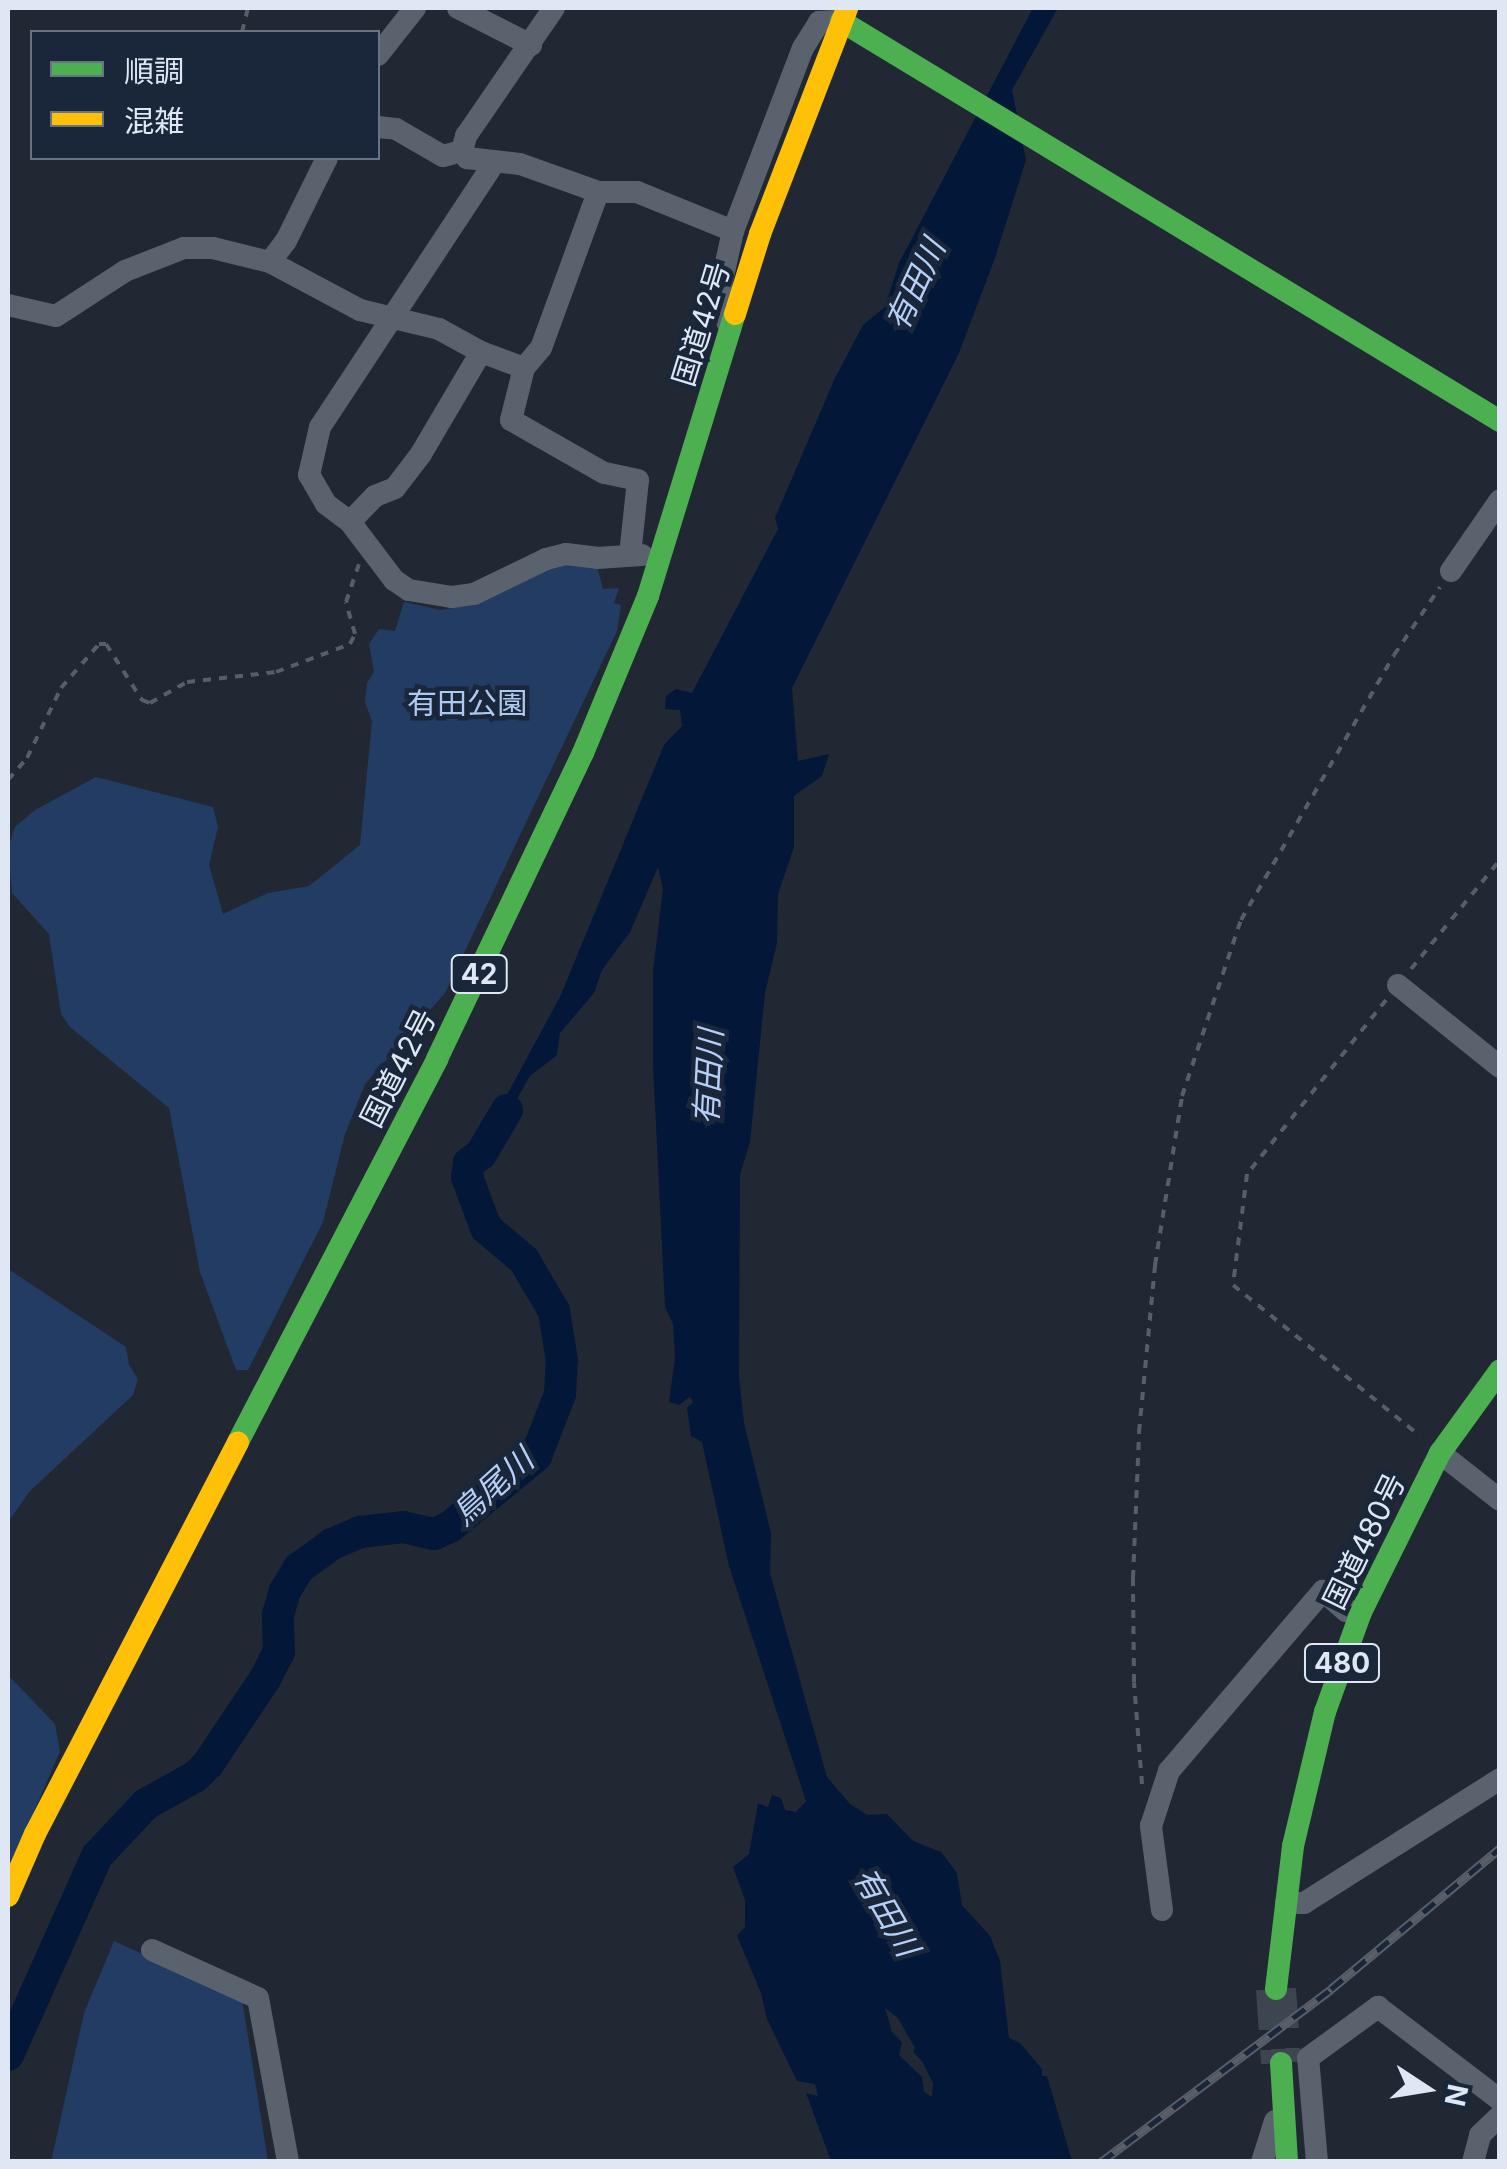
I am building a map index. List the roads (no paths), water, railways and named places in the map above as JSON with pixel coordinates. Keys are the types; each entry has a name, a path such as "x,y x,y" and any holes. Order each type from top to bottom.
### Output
{"main road":[{"path":"844,14 875,40 1500,421"},
{"name":"国道42号","path":"8,1896 519,892 583,753 661,553 760,234 844,14"},
{"name":"国道480号","path":"1276,1990 1293,1846 1324,1712 1361,1612 1440,1453 1500,1370"},
{"path":"1281,2063 1287,2162"}],"street":[{"path":"380,52 414,8"},
{"path":"458,8 530,45"},
{"path":"462,151 466,136 554,8"},
{"path":"732,332 718,298 732,231 802,48 819,22 844,14"},
{"path":"380,127 396,129 443,156 462,151"},
{"path":"462,151 467,158 520,164 598,192 637,192 732,231"},
{"path":"270,262 286,240 326,160"},
{"path":"495,162 320,427 309,475 326,504 350,522 394,580 409,590 452,597 474,594 566,554 661,553"},
{"path":"598,192 541,348 524,368 511,420 604,473 638,480 630,556"},
{"path":"8,305 56,316 125,272 184,248 213,248 270,262 360,310 439,329 481,352 524,368"},
{"path":"350,522 375,496 395,488 421,454 481,352"},
{"path":"1451,570 1500,500"},
{"path":"1398,984 1500,1067"},
{"path":"1440,1453 1500,1500"},
{"path":"1162,1910 1151,1826 1169,1771 1323,1591 1346,1611 1361,1612"},
{"path":"1286,1903 1304,1903 1500,1779"},
{"path":"152,1950 258,1998 288,2162"},
{"path":"1316,2162 1308,2058 1378,2007 1500,2100"},
{"path":"1262,2162 1281,2104"},
{"path":"1473,2162 1480,2134 1500,2116"}],"water":[{"name":"有田川","path":"1033,8 1058,8 1012,90 1026,160 959,353 792,688 798,761 829,754 822,776 794,796 794,847 778,894 777,943 765,993 750,1142 740,1175 739,1376 744,1423 771,1533 770,1573 827,1777 850,1804 867,1815 887,1814 913,1841 941,1852 957,1873 962,1905 990,1936 1000,1961 1009,2038 1020,2043 1042,2069 1042,2076 1047,2076 1072,2161 831,2161 806,2093 818,2096 815,2084 797,2081 767,2019 761,1993 737,1936 745,1927 745,1900 733,1867 749,1854 758,1803 768,1807 772,1795 781,1798 785,1810 796,1812 806,1801 729,1566 702,1442 691,1436 687,1408 693,1402 690,1397 679,1405 669,1402 675,1358 673,1324 665,1307 653,1064 653,971 663,889 658,867 630,932 602,970 594,993 560,1033 557,1055 530,1076 514,1104 509,1130 485,1152 485,1135 560,997 664,745 682,726 680,710 665,709 666,696 676,689 692,693 778,529 775,518 835,378 863,325 885,307 899,263","holes":["885,2008 898,2018 933,2083 932,2097 924,2092 922,2077 899,2055 902,2042 892,2032"]}],"waterway":[{"name":"鳥尾川","path":"8,2055 97,1856 146,1804 196,1776 208,1764 265,1679 279,1652 278,1615 285,1591 299,1568 332,1544 360,1532 403,1527 434,1534 450,1527 536,1456 560,1394 562,1361 554,1311 524,1260 486,1228 467,1177 469,1163 481,1154 507,1110"}],"tunnel":[{"path":"1276,1989 1281,2063"}],"railway":[{"path":"1101,2162 1331,1989 1500,1848"}],"park label":[{"name":"有田公園","path":"467,703"}]}
